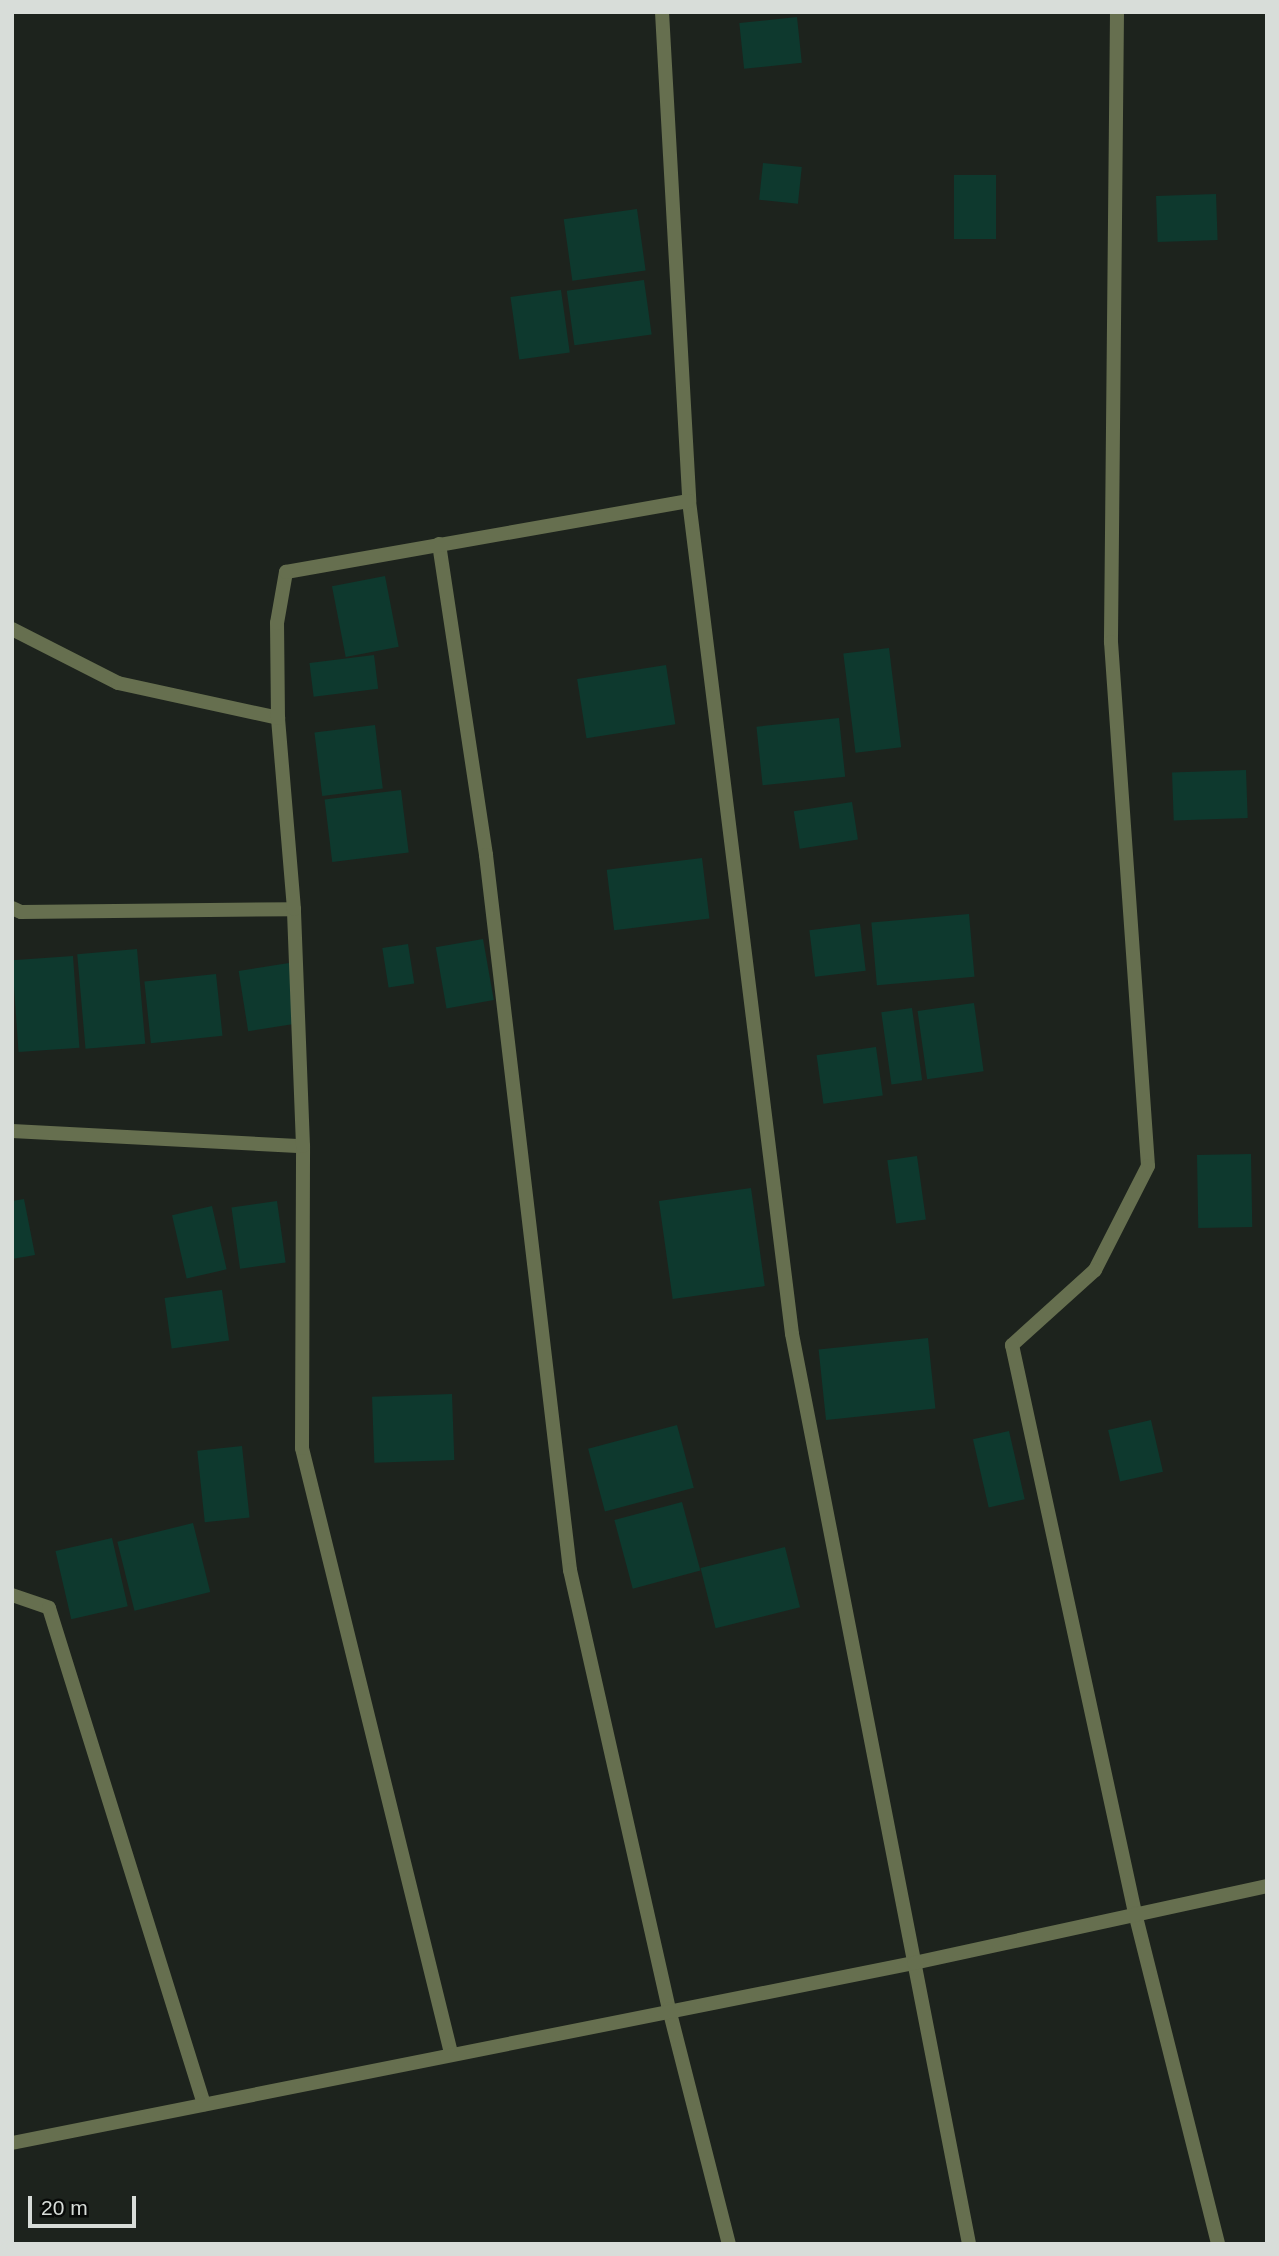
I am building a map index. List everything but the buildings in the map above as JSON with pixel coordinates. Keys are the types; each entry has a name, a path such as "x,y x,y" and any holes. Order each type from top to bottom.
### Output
{"street":[{"path":"662,12 689,501 792,1334 969,2244"},
{"path":"1117,12 1111,642 1148,1166 1095,1270 1012,1345 1135,1913 1218,2244"},
{"path":"451,2053 302,1448 303,1146 294,909 278,718 277,623 286,572 689,501"},
{"path":"439,544 486,855 570,1570 668,2009 729,2244"},
{"path":"12,629 118,683 278,718"},
{"path":"12,908 21,912 294,909"},
{"path":"12,1131 303,1146"},
{"path":"12,1595 49,1608 204,2104"},
{"path":"12,2143 668,2009 914,1963 1267,1886"}]}
